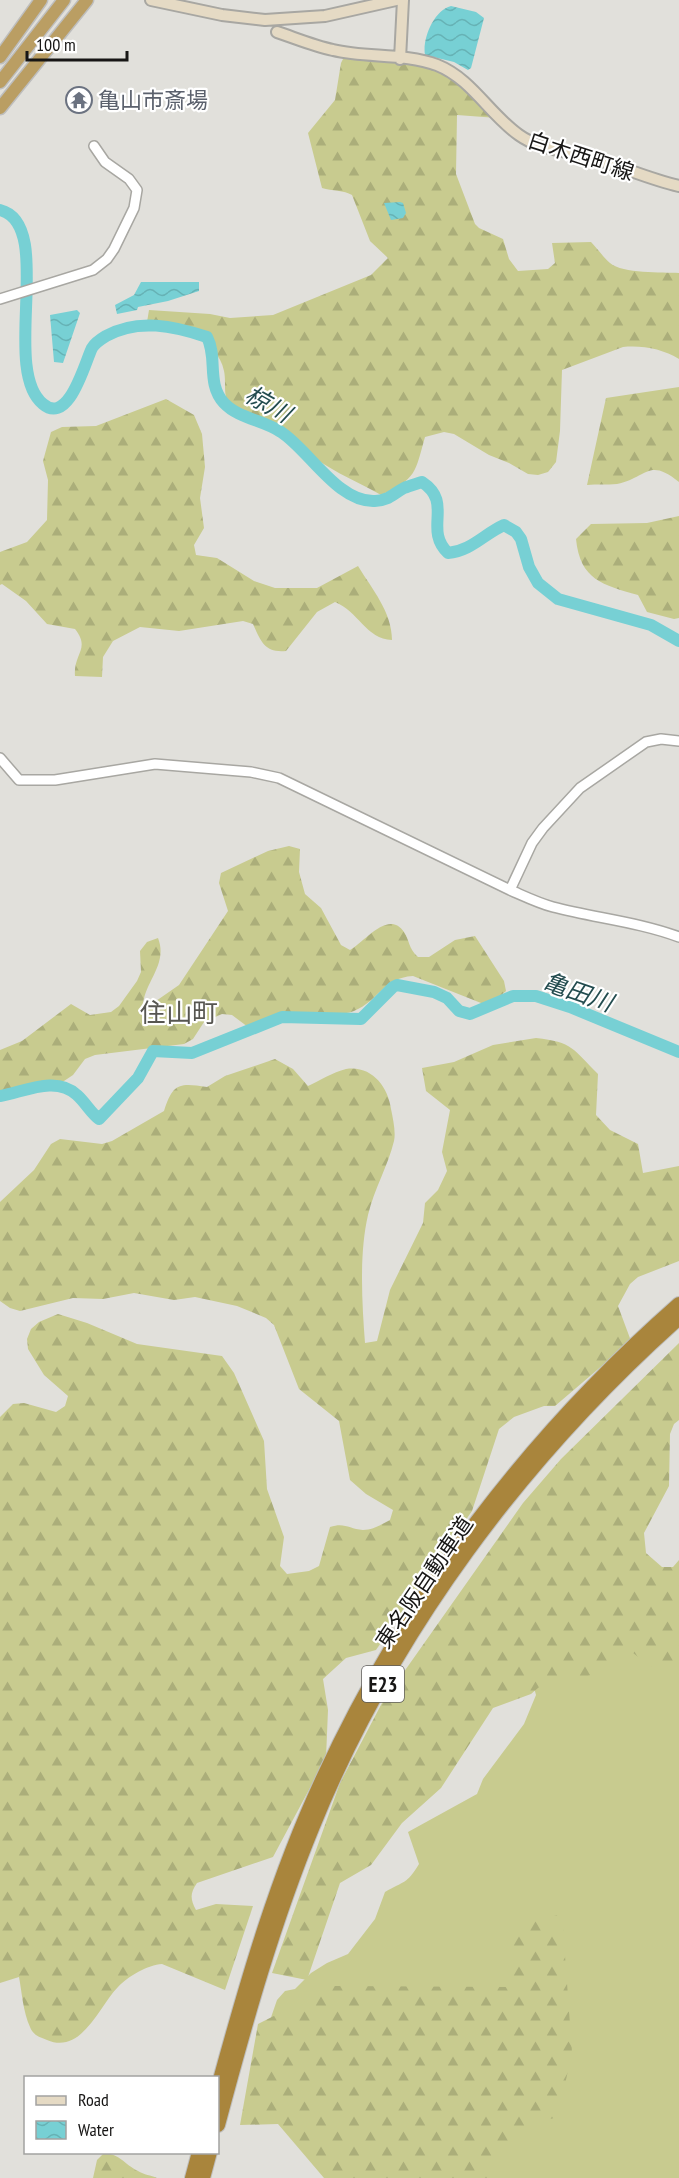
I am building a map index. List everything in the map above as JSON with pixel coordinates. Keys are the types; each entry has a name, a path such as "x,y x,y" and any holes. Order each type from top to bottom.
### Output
{"highway":[{"path":"0,57 41,0"},
{"path":"0,74 56,0"},
{"path":"0,82 64,0"},
{"path":"0,108 87,0"},
{"name":"東名阪自動車道","path":"219,2083 251,1968 289,1858 323,1776 389,1653 444,1567 528,1458 602,1377 679,1304"},
{"name":"東名阪自動車道","path":"219,2121 258,1981 299,1860 333,1782 396,1660 453,1572 512,1493 572,1424 679,1318"},
{"path":"192,2178 198,2154"},
{"path":"203,2178 209,2154"}],"main road":[{"path":"151,0 236,18 275,20 325,16 396,0"},
{"path":"400,58 403,0"},
{"name":"白木西町線","path":"277,32 333,50 400,58 435,65 452,73 475,91 517,134 532,143 549,149 588,156 654,180 679,186"}],"street":[{"path":"4,298 81,275 101,264 114,249 134,208 137,195 135,186 129,179 105,162 94,146"},
{"path":"510,890 532,843 580,788 646,742 661,739 679,741"},
{"path":"0,758 19,780 28,781 56,780 155,764 268,775 550,907 652,928 679,937"}],"green space":[{"path":"354,55 431,68 446,75 497,118 457,115 456,174 475,224 503,239 509,259 518,271 548,269 555,263 552,243 591,242 607,261 616,267 633,271 679,273 679,359 652,348 623,347 562,370 560,431 556,462 548,472 538,475 528,474 489,455 454,434 444,432 425,437 413,473 402,484 381,495 324,464 267,425 245,417 234,410 227,401 224,371 213,350 182,331 147,322 149,310 210,314 230,318 273,315 371,275 388,258 370,241 352,195 322,188 308,133 335,100 343,59"},
{"path":"679,387 679,482 669,475 654,470 617,484 587,485 606,398"},
{"path":"166,399 194,415 202,434 205,467 200,498 204,528 194,545 196,555 217,558 254,581 275,588 317,588 358,566 385,610 392,640 375,635 343,606 335,602 317,612 286,651 268,648 261,641 253,624 243,621 179,631 140,627 113,641 103,657 102,677 75,676 76,662 82,647 80,636 75,629 47,624 26,601 2,584 0,585 0,552 27,542 47,520 48,480 43,461 51,432 62,427 96,426"},
{"path":"679,516 679,618 674,619 647,612 638,595 604,584 595,579 582,564 576,539 591,524 647,523"},
{"path":"289,846 300,849 299,872 305,894 321,908 341,945 350,950 376,930 391,924 398,926 404,932 412,951 418,957 429,957 455,940 475,936 504,981 506,991 492,1003 481,1003 413,976 394,981 363,1006 347,1013 279,1014 248,1027 232,1015 222,1014 204,1022 193,1039 184,1044 95,1055 85,1059 73,1075 61,1083 39,1081 0,1094 0,1050 22,1041 71,1004 90,1015 111,1012 119,1006 137,981 141,972 140,951 147,942 158,938 160,957 146,992 143,1010 179,985 228,911 219,883 221,873 268,851"},
{"path":"536,1038 558,1042 571,1048 598,1074 596,1115 610,1130 638,1144 643,1173 679,1166 679,1261 638,1277 630,1284 618,1306 631,1341 555,1406 544,1406 514,1417 499,1429 472,1511 376,1650 346,1658 323,1679 328,1710 326,1758 273,1857 197,1883 192,1893 196,1910 216,1904 253,1906 225,1990 162,1964 151,1966 122,1983 80,2035 70,2041 59,2043 39,2037 33,2032 24,2009 19,1977 0,1983 0,1417 13,1404 24,1403 56,1412 65,1406 68,1396 44,1375 28,1349 27,1339 31,1329 39,1322 58,1314 87,1323 137,1344 222,1356 234,1373 264,1441 267,1489 284,1537 280,1566 287,1574 309,1571 319,1566 330,1527 343,1525 363,1530 370,1529 390,1520 393,1510 366,1494 350,1480 339,1421 299,1389 274,1325 266,1318 237,1306 195,1297 174,1300 134,1293 103,1299 73,1298 20,1311 0,1301 0,1202 34,1170 51,1144 60,1139 102,1144 112,1141 164,1111 174,1090 183,1085 207,1087 225,1076 275,1059 293,1069 308,1086 341,1070 363,1070 377,1079 386,1092 395,1137 368,1215 363,1246 362,1295 365,1343 377,1341 390,1290 423,1223 425,1203 438,1190 447,1171 442,1152 450,1110 426,1091 422,1068 454,1062 493,1045"},
{"path":"679,1343 679,1420 674,1424 670,1434 669,1486 644,1533 646,1553 662,1567 673,1567 679,1560 679,1673 658,1670 629,1650 610,1658 595,1674 565,1682 545,1682 531,1694 493,1708 441,1788 402,1823 371,1865 340,1883 307,1980 272,1973 340,1783 382,1703 523,1503 561,1459"},
{"path":"628,1644 679,1657 679,2178 325,2178 255,2064 277,2000 285,1991 295,1989 311,1973 348,1954 375,1919 385,1892 411,1875 419,1864 408,1832 477,1794 483,1779 524,1724 536,1695 532,1680"},
{"path":"562,1914 572,2052 558,2117 526,2125 491,2170 494,2178 324,2178 278,2124 240,2125 258,2024 333,1986 512,1987 509,1927"},
{"path":"103,2154 114,2155 140,2172 157,2178 93,2178 97,2160"}],"water":[{"path":"451,6 476,12 484,18 471,68 468,70 454,62 425,55 425,41 430,26 439,13"},
{"path":"384,203 403,203 406,213 403,218 391,220"},
{"path":"141,282 199,282 199,291 117,314 115,305 134,295"},
{"path":"77,310 80,313 63,363 54,362 50,315"}],"waterway":[{"name":"椋川","path":"0,210 16,221 24,241 27,268 26,361 31,386 43,404 52,408 61,406 68,400 93,346 118,330 143,326 169,327 207,337 212,353 215,387 224,403 237,413 267,425 292,440 336,485 349,494 361,499 380,501 404,488 422,482 431,490 436,499 438,535 448,553 471,546 504,525 516,532 521,539 529,567 538,583 558,599 651,625 679,641"},
{"name":"亀田川","path":"0,1096 40,1086 59,1086 77,1095 99,1119 138,1078 153,1051 192,1053 282,1017 361,1019 397,985 434,992 447,998 459,1011 470,1014 513,996 536,996 570,1007 679,1052"}],"place":[{"name":"亀山市斎場","path":"79,100"}],"district":[{"name":"住山町","path":"179,1012"}]}
